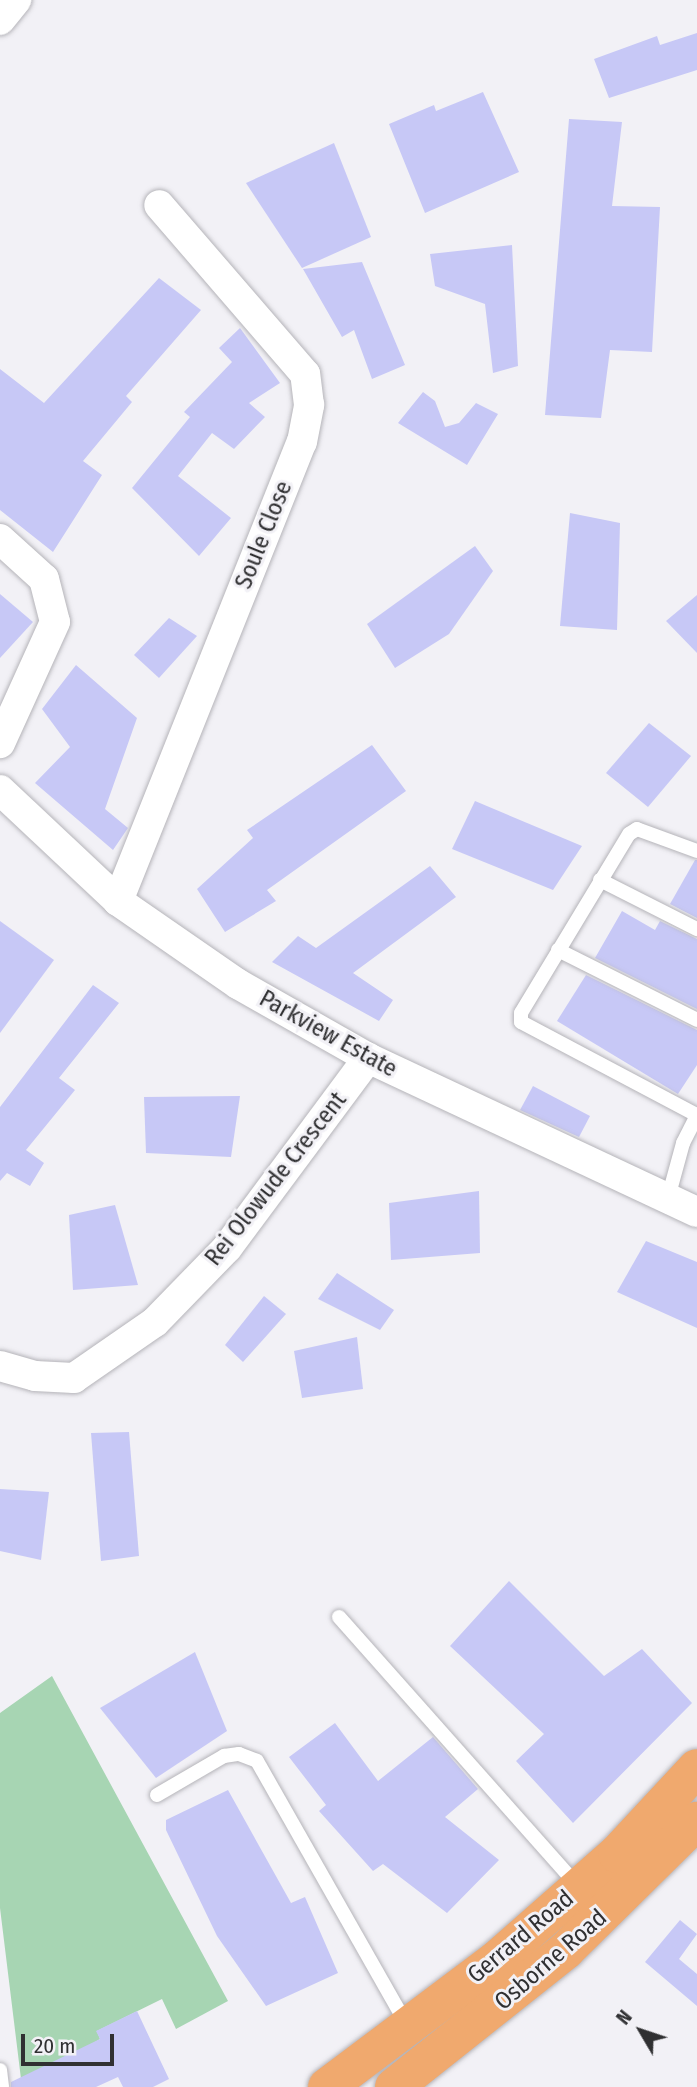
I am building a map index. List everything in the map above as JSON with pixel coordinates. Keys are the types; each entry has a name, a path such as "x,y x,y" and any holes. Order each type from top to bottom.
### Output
{"main road":[{"name":"Gerrard Road","path":"327,2087 410,2029 580,1888 697,1768"},
{"name":"Osborne Road","path":"394,2087 566,1950 697,1821"}],"street":[{"path":"0,20 16,0"},
{"name":"Soule Close","path":"118,901 302,442 309,405 305,374 159,205"},
{"path":"0,539 44,579 55,622 0,743"},
{"name":"Parkview Estate","path":"0,790 118,901 238,984 368,1058 697,1212"},
{"name":"Rei Olowude Crescent","path":"0,1366 35,1377 74,1378 155,1322 227,1248 368,1058"}],"lane":[{"path":"668,1198 683,1143 697,1115 521,1022 521,1013 629,834 637,829 697,851"},
{"path":"600,880 697,929"},
{"path":"558,950 697,1020"},
{"path":"339,1617 580,1888"},
{"path":"157,1795 224,1756 239,1754 257,1761 410,2029"},
{"path":"0,2070 2,2087"}],"green space":[{"path":"52,1676 228,2001 176,2029 162,1999 97,2031 100,2039 22,2087 0,1908 0,1713"}],"building":[{"path":"697,33 697,70 609,98 594,59 657,36 660,45"},
{"path":"483,92 519,172 425,213 389,124 434,105 436,111"},
{"path":"569,119 622,122 612,206 660,207 652,352 610,350 601,418 545,415"},
{"path":"334,143 371,237 302,268 246,183"},
{"path":"512,245 518,366 493,373 485,304 435,286 430,254"},
{"path":"362,262 405,365 372,379 354,330 342,337 303,269"},
{"path":"159,278 201,310 126,396 132,402 83,461 102,475 53,552 0,510 0,369 44,403"},
{"path":"240,328 280,383 249,403 265,417 234,449 212,433 178,476 231,518 199,556 132,488 190,417 184,412 232,362 219,348"},
{"path":"423,392 435,401 445,427 459,423 476,403 498,414 467,465 398,423"},
{"path":"570,513 620,523 617,630 560,626"},
{"path":"475,546 493,571 449,634 395,668 367,624"},
{"path":"0,594 33,622 0,658"},
{"path":"697,595 697,653 666,621"},
{"path":"169,618 197,636 159,678 134,655"},
{"path":"76,665 137,718 105,809 128,828 113,850 35,783 70,747 42,709"},
{"path":"649,723 691,756 648,807 606,773"},
{"path":"372,745 406,791 267,890 276,901 225,932 197,889 253,838 247,830"},
{"path":"475,801 582,846 553,890 452,849"},
{"path":"697,860 697,918 670,904"},
{"path":"430,866 456,897 353,973 393,1000 379,1021 272,962 298,936 316,948"},
{"path":"622,911 655,930 660,921 697,939 697,1009 595,958"},
{"path":"0,921 54,960 0,1033"},
{"path":"586,975 697,1030 697,1065 678,1094 557,1021"},
{"path":"93,985 119,1003 59,1078 75,1090 26,1150 44,1163 30,1186 7,1173 0,1181 0,1107"},
{"path":"533,1086 590,1116 579,1137 520,1110"},
{"path":"240,1096 231,1157 146,1153 144,1097"},
{"path":"479,1191 480,1253 391,1260 389,1203"},
{"path":"115,1205 138,1285 73,1290 69,1215"},
{"path":"646,1241 697,1262 697,1328 617,1292"},
{"path":"337,1273 394,1310 380,1330 318,1299"},
{"path":"264,1296 286,1314 243,1362 225,1345"},
{"path":"357,1337 363,1389 302,1398 294,1351"},
{"path":"129,1432 139,1556 101,1561 91,1433"},
{"path":"0,1489 49,1492 41,1560 0,1551"},
{"path":"509,1581 604,1676 642,1649 692,1703 573,1823 516,1761 544,1734 450,1646"},
{"path":"195,1652 227,1731 156,1778 100,1708"},
{"path":"335,1723 378,1781 433,1737 478,1789 445,1817 499,1860 447,1913 383,1864 373,1871 319,1811 326,1805 289,1757"},
{"path":"228,1790 291,1903 305,1897 338,1973 266,2006 217,1936 166,1830 166,1820"},
{"path":"680,1920 697,1934 679,1959 697,1974 697,2006 645,1962"},
{"path":"137,2011 169,2079 153,2087 123,2087 118,2077 96,2087 11,2087 11,2082 100,2039 96,2031"}]}
